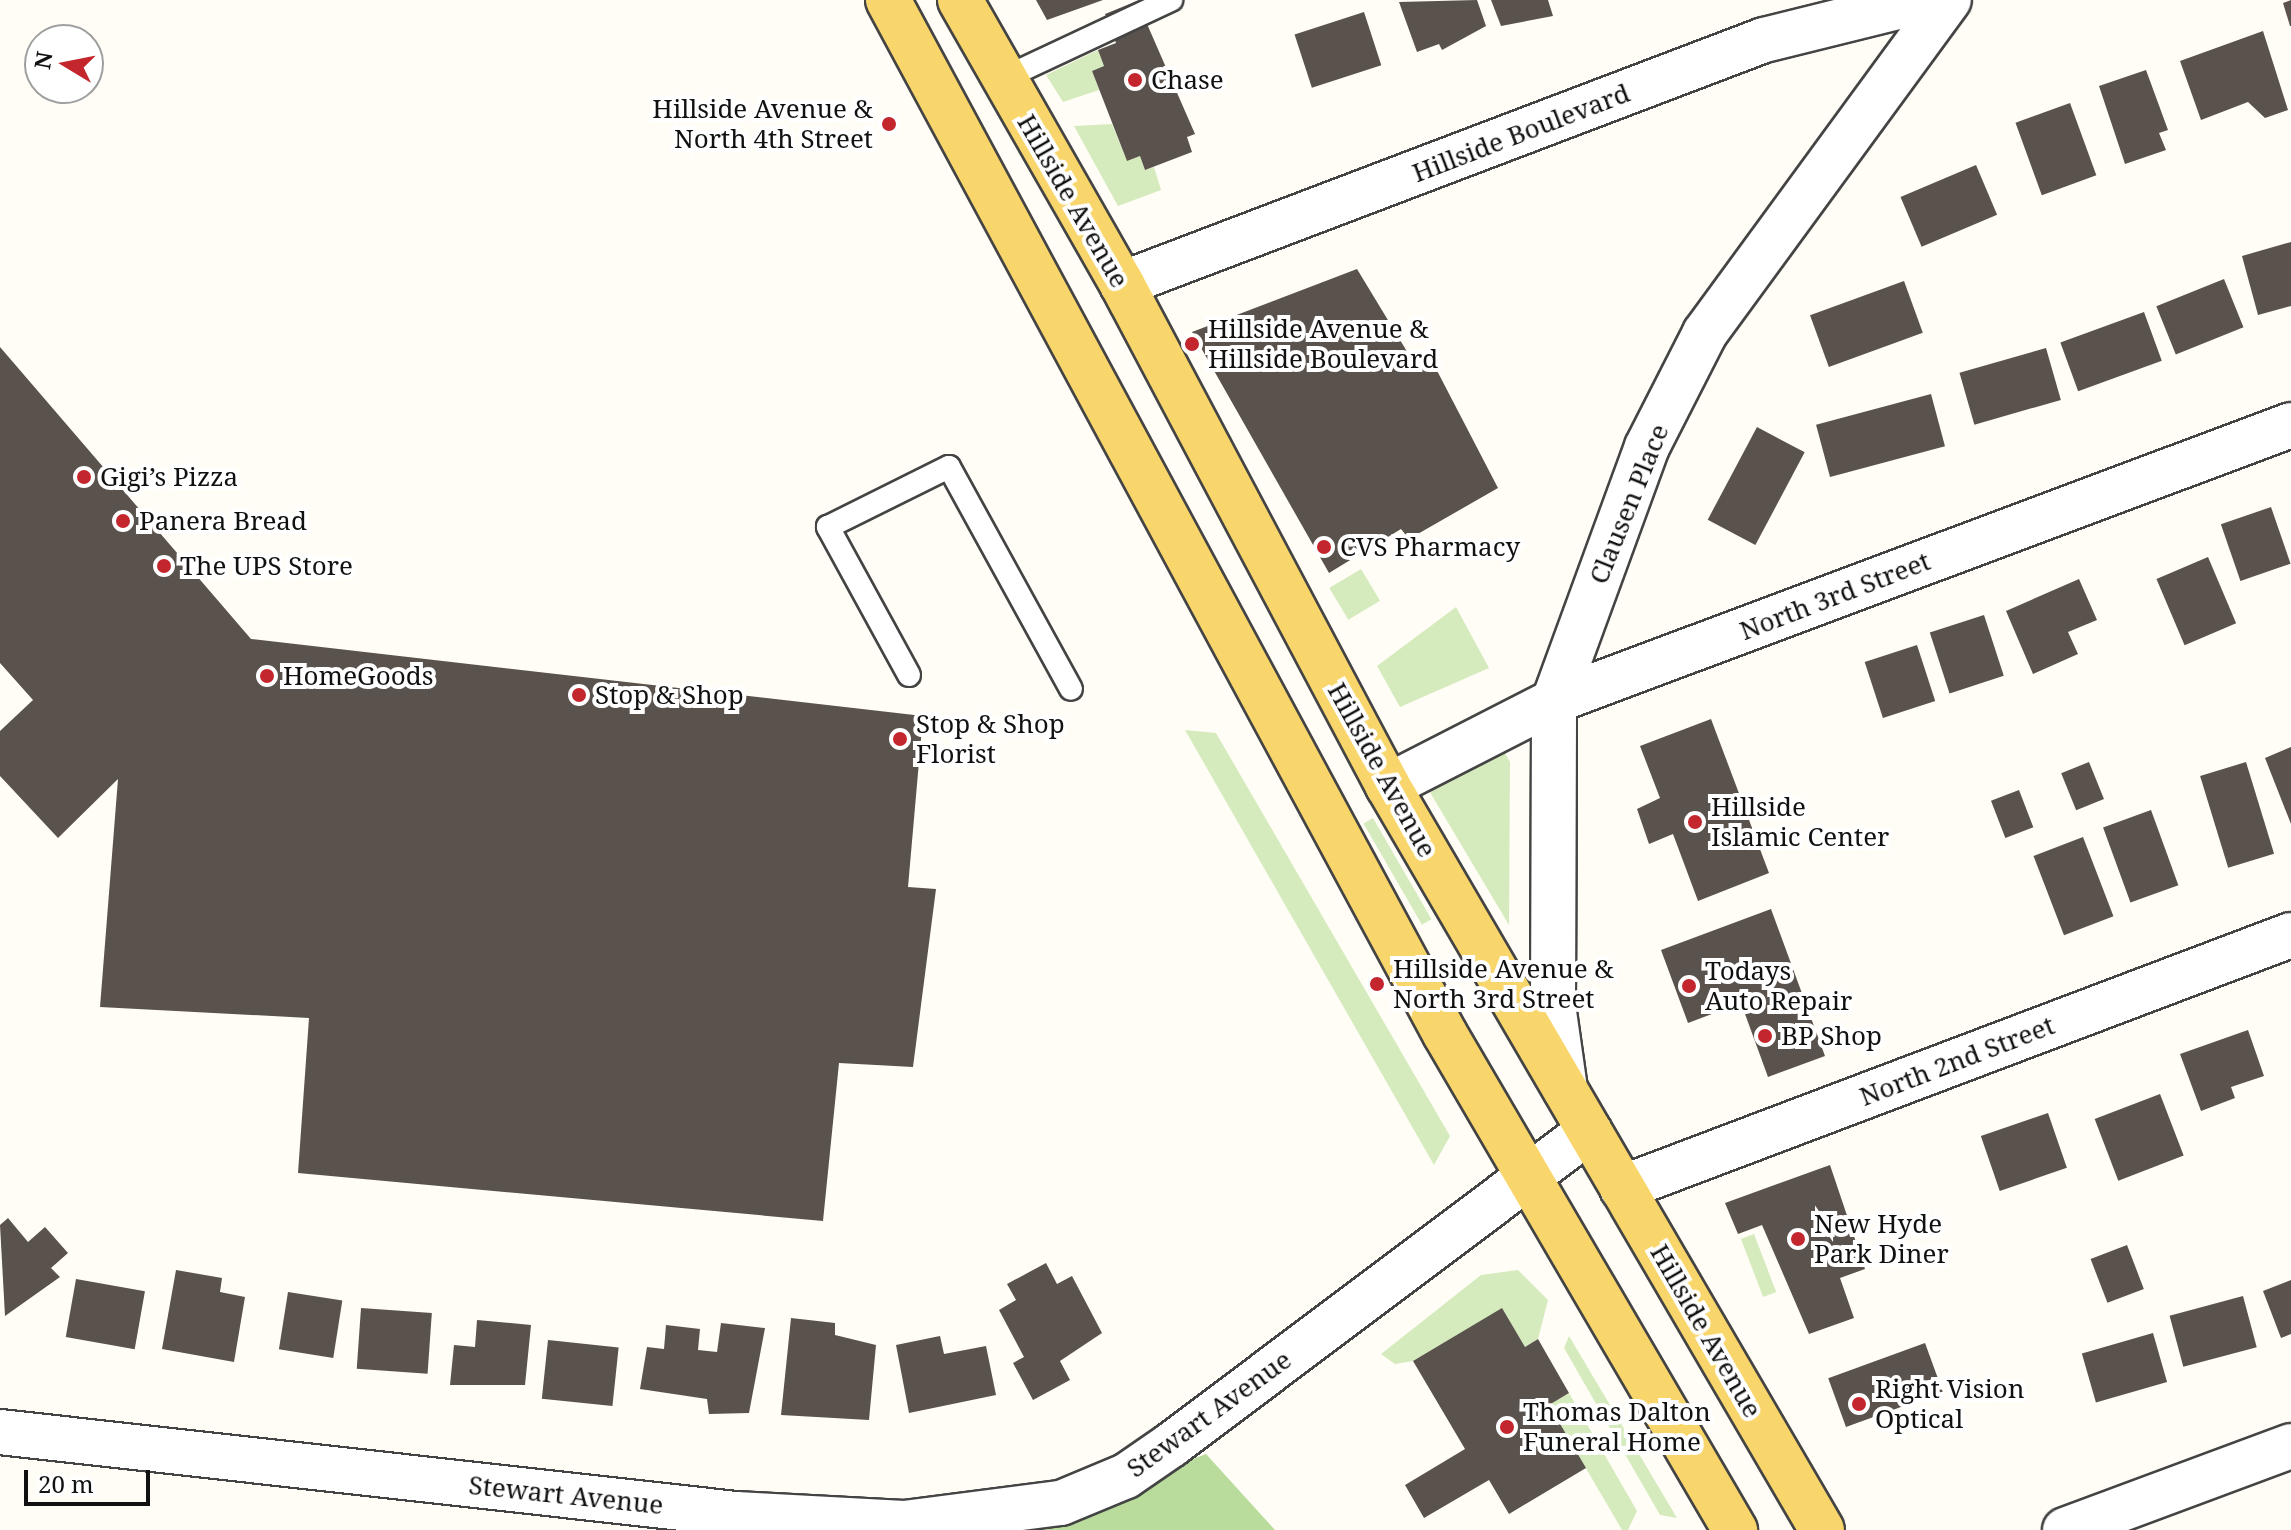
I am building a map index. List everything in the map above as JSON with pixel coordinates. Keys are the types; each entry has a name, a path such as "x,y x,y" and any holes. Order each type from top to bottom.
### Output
{"main road":[{"path":"888,0 1525,1179 1735,1530"},
{"name":"Hillside Avenue","path":"960,0 1002,79 1122,284 1388,786 1822,1530"}],"street":[{"name":"Hillside Boulevard","path":"1122,284 1764,40 1926,0"},
{"name":"Clausen Place","path":"1565,1089 1552,992 1554,701 1647,447 1705,333 1949,0"},
{"name":"North 3rd Street","path":"1388,786 1554,701 2291,425"},
{"name":"North 2nd Street","path":"1622,1188 2291,935"},
{"name":"Stewart Avenue","path":"0,1432 737,1522 977,1519 1061,1503 1126,1476 1589,1131"},
{"path":"2065,1530 2291,1446"}],"lane":[{"path":"1002,79 1171,0"},
{"path":"909,675 828,527 949,467 1071,689"}],"green space":[{"path":"1098,50 1104,66 1092,71 1099,90 1063,102 1046,75"},
{"path":"1112,124 1127,161 1140,156 1145,170 1154,167 1161,190 1118,206 1074,126"},
{"path":"1361,569 1380,601 1348,620 1329,588"},
{"path":"1456,607 1489,668 1400,707 1377,666"},
{"path":"1185,730 1216,733 1450,1136 1434,1165"},
{"path":"1504,751 1510,762 1509,925 1428,789"},
{"path":"1373,818 1432,919 1422,925 1363,824"},
{"path":"1754,1234 1776,1292 1763,1297 1741,1239"},
{"path":"1518,1270 1548,1300 1538,1339 1525,1347 1502,1309 1413,1361 1395,1364 1381,1354 1481,1275"},
{"path":"1569,1336 1677,1518 1660,1515 1564,1348"},
{"path":"1569,1393 1637,1511 1628,1530 1622,1530 1549,1405"},
{"path":"1206,1454 1275,1530 1013,1530"}],"building":[{"path":"1036,0 1103,0 1047,20"},
{"path":"1477,0 1486,26 1442,50 1439,44 1417,52 1399,2"},
{"path":"1491,0 1548,0 1553,16 1501,26"},
{"path":"2291,0 2291,26 2290,26 2283,3"},
{"name":"Chase","path":"1137,1 1195,134 1187,137 1192,152 1145,170 1140,156 1127,161 1092,71 1104,66 1098,50 1116,43 1105,14"},
{"path":"1364,12 1381,65 1312,88 1295,35"},
{"path":"2263,31 2288,110 2265,118 2248,102 2201,120 2180,61"},
{"path":"2146,70 2168,130 2159,133 2166,150 2125,164 2099,86"},
{"path":"2070,103 2096,175 2042,195 2015,123"},
{"path":"1976,165 1997,215 1922,247 1901,197"},
{"path":"2291,242 2291,306 2258,315 2242,256"},
{"path":"1357,269 1417,368 1432,361 1498,488 1409,539 1401,529 1329,573 1192,332"},
{"path":"2224,279 2243,327 2176,355 2156,306"},
{"path":"1904,281 1923,333 1829,367 1810,315"},
{"path":"2144,312 2162,361 2078,391 2060,342"},
{"path":"0,347 251,639 923,716 908,887 936,889 913,1067 839,1063 823,1221 298,1173 309,1018 100,1007 118,779 58,838 0,776 0,731 33,700 0,663"},
{"path":"2046,348 2061,400 1974,425 1959,373"},
{"path":"1931,394 1945,446 1830,477 1816,425"},
{"path":"1757,427 1805,452 1755,545 1708,520"},
{"path":"2271,507 2291,564 2240,581 2221,524"},
{"path":"2208,557 2236,623 2185,645 2156,579"},
{"path":"2079,579 2097,620 2068,632 2078,654 2033,674 2006,611"},
{"path":"1984,615 2004,676 1950,693 1930,633"},
{"path":"1917,645 1935,701 1883,718 1865,662"},
{"name":"Hillside Islamic Center","path":"1711,719 1769,873 1698,901 1673,834 1649,844 1637,809 1660,798 1640,746"},
{"path":"2291,747 2291,824 2265,758"},
{"path":"2089,762 2104,799 2076,810 2061,773"},
{"path":"2246,762 2274,854 2228,868 2200,776"},
{"path":"2019,790 2033,827 2005,838 1991,801"},
{"path":"2151,810 2178,885 2130,903 2103,827"},
{"path":"2083,837 2113,916 2064,935 2034,856"},
{"path":"1771,909 1825,1056 1768,1077 1741,1003 1688,1023 1661,950"},
{"path":"2248,1030 2264,1076 2231,1087 2235,1098 2201,1111 2180,1054"},
{"path":"2160,1094 2184,1156 2118,1181 2095,1119"},
{"path":"2048,1113 2067,1168 2000,1191 1981,1136"},
{"path":"1830,1165 1865,1269 1840,1278 1854,1318 1809,1334 1762,1225 1738,1234 1725,1203"},
{"path":"8,1218 28,1242 45,1227 68,1253 51,1268 60,1277 5,1316 0,1225"},
{"path":"2127,1245 2144,1289 2107,1303 2091,1259"},
{"path":"1046,1263 1057,1284 1072,1276 1102,1333 1060,1361 1070,1380 1033,1400 1013,1363 1024,1357 999,1310 1016,1300 1007,1284"},
{"path":"176,1270 222,1278 220,1292 245,1297 234,1362 162,1349"},
{"path":"76,1279 145,1291 135,1349 66,1337"},
{"path":"2291,1280 2291,1334 2281,1338 2263,1291"},
{"path":"288,1292 342,1301 333,1358 279,1349"},
{"path":"2243,1296 2257,1347 2183,1367 2170,1316"},
{"path":"361,1308 432,1313 428,1374 357,1369"},
{"name":"Thomas Dalton Funeral Home","path":"1502,1308 1525,1347 1538,1339 1569,1393 1549,1405 1586,1468 1509,1514 1489,1480 1424,1518 1405,1485 1465,1449 1413,1361"},
{"path":"791,1318 835,1323 835,1335 876,1345 869,1420 781,1415"},
{"path":"477,1320 531,1325 525,1385 450,1385 454,1345 475,1347"},
{"path":"721,1323 765,1328 749,1413 709,1414 707,1399 640,1389 647,1347 664,1349 666,1325 700,1329 698,1350 717,1352"},
{"path":"2153,1333 2167,1382 2096,1402 2082,1353"},
{"path":"940,1336 944,1354 986,1346 996,1395 909,1413 896,1345"},
{"path":"548,1340 619,1347 612,1406 542,1399"},
{"path":"1925,1343 1943,1392 1846,1427 1828,1378"}],"place":[{"name":"Chase","path":"1135,80"},
{"name":"Hillside Avenue & North 4th Street","path":"889,124"},
{"name":"Hillside Avenue & Hillside Boulevard","path":"1192,344"},
{"name":"Gigi’s Pizza","path":"84,477"},
{"name":"Panera Bread","path":"123,521"},
{"name":"CVS Pharmacy","path":"1324,547"},
{"name":"The UPS Store","path":"164,566"},
{"name":"HomeGoods","path":"267,676"},
{"name":"Stop & Shop","path":"579,695"},
{"name":"Stop & Shop Florist","path":"900,739"},
{"name":"Hillside Islamic Center","path":"1695,822"},
{"name":"Hillside Avenue & North 3rd Street","path":"1377,984"},
{"name":"Todays Auto Repair","path":"1689,986"},
{"name":"BP Shop","path":"1765,1036"},
{"name":"New Hyde Park Diner","path":"1798,1239"},
{"name":"Right Vision Optical","path":"1859,1404"},
{"name":"Thomas Dalton Funeral Home","path":"1507,1427"}]}
